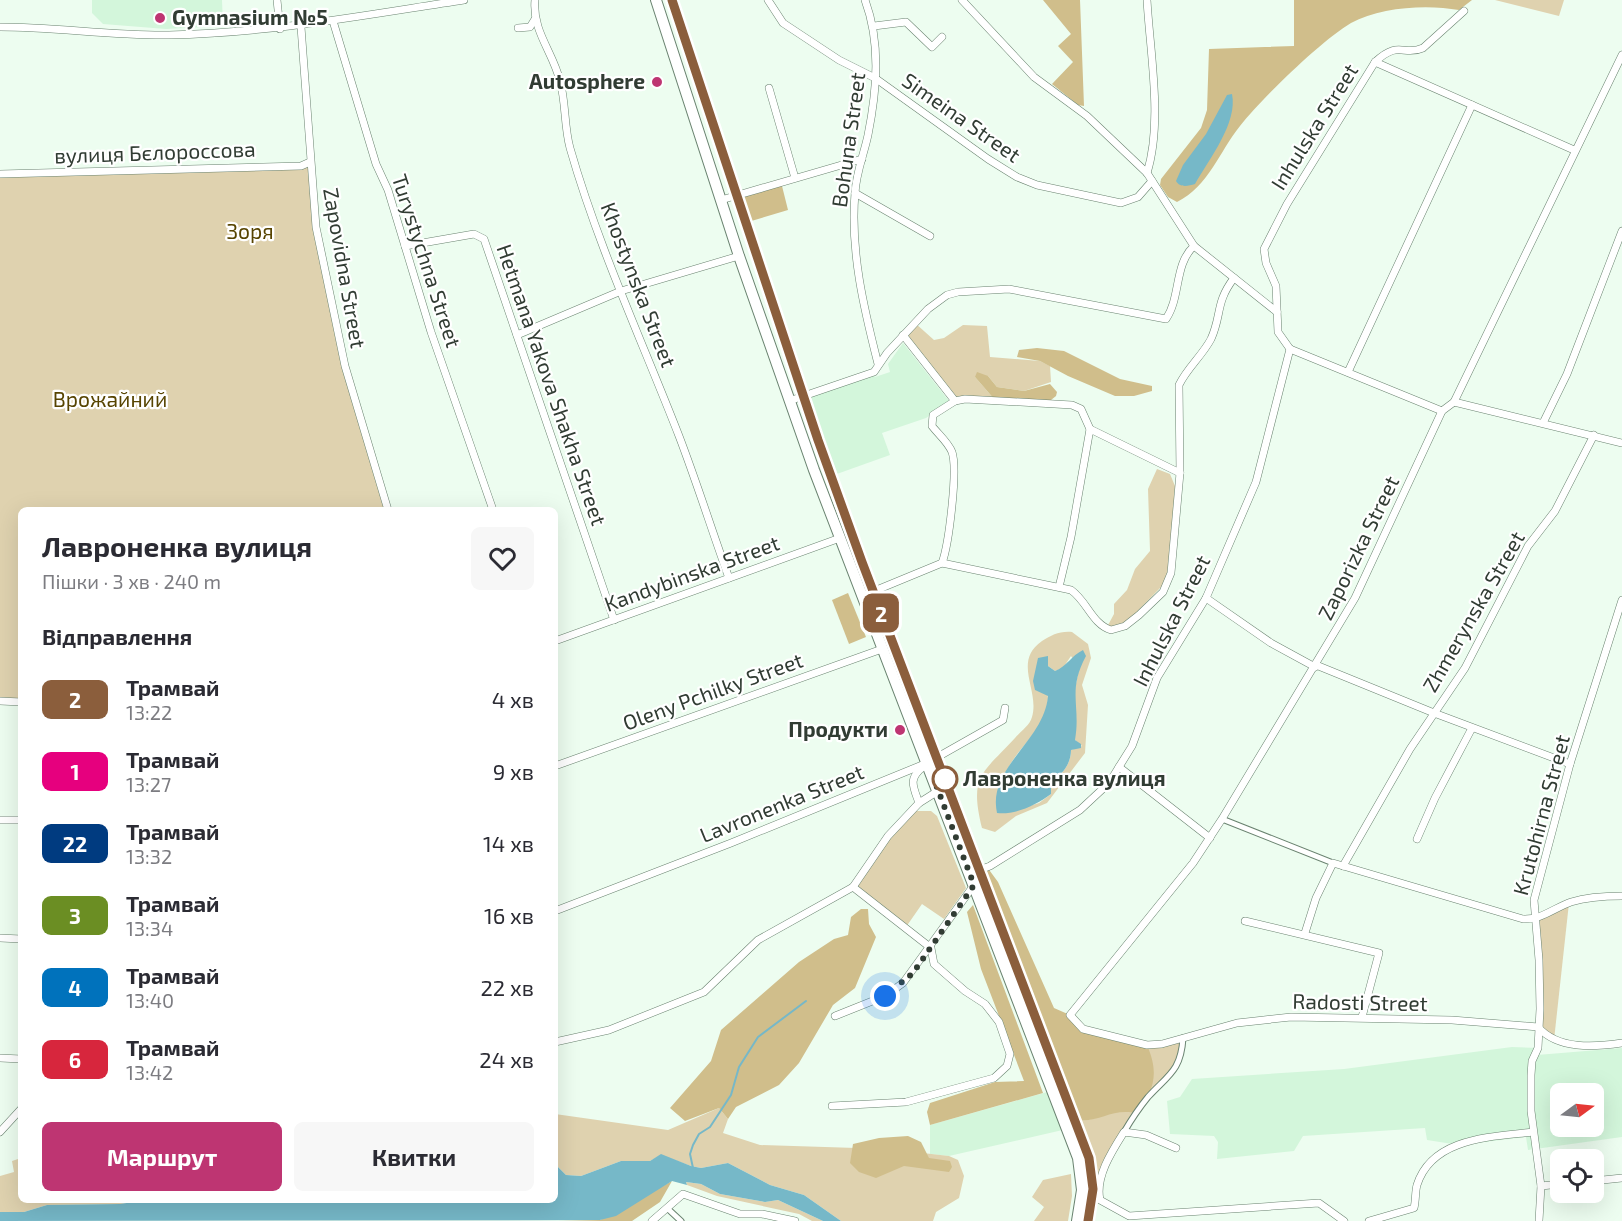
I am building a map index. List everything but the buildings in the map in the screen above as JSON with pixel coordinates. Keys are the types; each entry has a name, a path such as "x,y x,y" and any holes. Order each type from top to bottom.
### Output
{"main road":[{"path":"656,0 789,400 882,649 1078,1158 1082,1190 1077,1221"}],"street":[{"path":"277,0 280,29"},
{"path":"0,27 166,35 280,29 445,1 464,0"},
{"name":"Khostynska Street","path":"535,0 535,19 539,34 555,63 563,90 570,148 621,291 680,439 729,578"},
{"name":"Simeina Street","path":"768,0 783,23 839,60 875,78 988,159 1028,182 1121,203 1138,197 1152,181"},
{"name":"Bohuna Street","path":"865,0 874,26 875,78 855,193 855,233 862,297 878,364"},
{"path":"962,0 1034,77 1087,116 1147,173 1194,246 1277,312"},
{"path":"1147,0 1154,123 1153,154 1147,173"},
{"name":"Inhulska Street","path":"969,874 990,866 1032,837 1069,819 1109,783 1138,734 1164,664 1206,598 1256,482 1290,349 1278,332 1276,286 1266,263 1266,243 1287,204 1375,62 1397,48 1415,51 1423,48 1464,11"},
{"path":"518,28 530,27 535,19"},
{"name":"Turystychna Street","path":"333,21 367,135 388,190 431,332 492,507"},
{"path":"874,26 898,21 906,22 932,47 942,37"},
{"name":"Zapovidna Street","path":"301,27 316,227 343,356 387,507"},
{"name":"Zaporizka Street","path":"1075,1021 1070,1015 1210,838 1371,569 1442,411 1454,402 1574,150 1622,55"},
{"path":"1375,62 1574,150"},
{"path":"768,88 795,178"},
{"path":"1348,372 1472,105"},
{"path":"721,200 862,159"},
{"name":"вулиця Бєлороссова","path":"0,174 301,166 310,162"},
{"path":"855,193 930,236"},
{"path":"1543,423 1567,374 1622,231"},
{"name":"Hetmana Yakova Shakha Street","path":"405,246 424,245 474,234 481,235 484,239 614,620"},
{"path":"789,400 874,372 903,335 928,309 947,295 990,290 1025,291 1166,319 1176,294 1185,254 1194,246"},
{"path":"517,335 621,291 740,256"},
{"path":"862,596 942,563 1059,587 1078,595 1100,625 1111,630 1125,626 1139,615 1163,592 1171,573 1180,473 1179,386 1184,375 1211,338 1222,294 1234,278"},
{"path":"903,335 955,401"},
{"path":"1290,349 1442,411"},
{"path":"942,563 951,512 954,465 952,452 933,428 931,418 955,401 984,399 1077,406 1081,409 1090,429 1071,537 1059,587"},
{"path":"1454,402 1622,443"},
{"path":"1090,429 1180,473"},
{"name":"Zhmerynska Street","path":"1343,866 1404,758 1466,668 1528,546 1564,496 1594,435"},
{"name":"Kandybinska Street","path":"558,640 840,538"},
{"path":"1206,598 1271,643 1315,666 1570,764"},
{"name":"Krutohirna Street","path":"1539,1221 1541,1186 1533,1132 1531,1075 1532,1061 1538,1048 1540,968 1533,906 1570,764 1622,600"},
{"name":"Oleny Pchilky Street","path":"558,765 882,649"},
{"path":"0,701 18,702"},
{"name":"Lavronenka Street","path":"558,910 732,843 927,763 1003,720 1005,708"},
{"path":"1418,838 1435,798 1472,728"},
{"path":"919,803 911,784 912,777 927,763"},
{"path":"1119,767 1210,838"},
{"path":"558,1041 609,1030 690,1000 722,977 758,940 853,887 888,836 919,803 938,791"},
{"path":"1222,819 1333,863 1491,910 1536,920 1548,912 1581,899 1622,896"},
{"path":"0,820 18,820"},
{"path":"1305,933 1316,898 1333,863"},
{"path":"835,1016 896,989 913,973 974,885"},
{"path":"832,1106 906,1102 989,1080 1004,1071 1010,1054 999,1022 985,1004 965,991 934,964 931,948 853,887"},
{"path":"1245,921 1305,933 1379,953 1362,1017"},
{"path":"0,938 18,939"},
{"name":"Radosti Street","path":"1075,1021 1083,1029 1144,1045 1250,1021 1320,1016 1538,1027"},
{"path":"1538,1027 1545,1034 1562,1042 1594,1045 1622,1043"},
{"path":"1183,1038 1174,1073 1150,1096 1113,1150 1100,1183 1100,1200 1129,1216 1177,1217 1319,1203 1344,1221"},
{"path":"0,1058 18,1059"},
{"path":"0,1132 18,1112"},
{"path":"1124,1132 1146,1135 1176,1148"},
{"path":"1369,1221 1414,1208 1417,1185 1422,1174 1443,1150 1457,1144 1533,1132"},
{"path":"1604,1180 1622,1178"},
{"path":"1541,1186 1550,1185"},
{"path":"652,1221 683,1194 740,1214 762,1214 795,1221"},
{"path":"667,1208 681,1221"}],"shaded area":[{"name":"Gymnasium №5","path":"92,0 222,0 223,26 166,29 103,24 92,13"},
{"path":"1043,0 1080,0 1084,106 1078,105 1052,84 1073,62 1058,46 1071,34"},
{"path":"1294,0 1472,0 1459,10 1433,7 1404,8 1376,13 1351,23 1309,56 1262,101 1240,126 1213,168 1197,187 1177,202 1168,197 1160,185 1161,179 1201,128 1207,110 1209,49 1294,46"},
{"path":"781,182 788,210 748,222 739,195"},
{"path":"903,343 949,401 926,418 882,433 890,455 834,475 805,394 874,372 875,377 890,372 888,364"},
{"path":"1037,348 1064,351 1120,379 1152,386 1152,391 1134,396 1115,396 1040,361 1017,357 1019,350"},
{"path":"977,372 988,376 997,387 1024,391 1050,384 1057,392 1056,396 1046,404 995,400 975,377"},
{"path":"848,593 866,637 849,644 832,600"},
{"path":"987,867 998,882 1054,1008 1070,1015 1083,1029 1147,1045 1153,1064 1153,1081 1147,1097 1136,1113 1120,1112 1079,1120 983,868"},
{"path":"973,905 1043,1093 930,1125 927,1112 930,1103 995,1082 1024,1081 981,969 967,912"},
{"path":"861,909 868,909 869,924 876,937 855,988 833,1005 799,1063 779,1085 736,1107 728,1119 719,1108 685,1121 670,1108 711,1061 721,1030 799,962 834,939 848,935 851,917"},
{"path":"1512,1047 1538,1048 1537,1055 1622,1048 1622,1137 1528,1150 1526,1137 1459,1145 1427,1140 1425,1128 1303,1136 1294,1151 1217,1159 1218,1142 1214,1136 1170,1134 1167,1101 1180,1097 1192,1079 1344,1069"},
{"path":"1051,1091 1067,1129 949,1156 930,1154 930,1125"},
{"path":"908,1136 921,1142 929,1158 950,1161 952,1167 949,1172 904,1166 876,1178 859,1172 850,1163 853,1144 879,1138"},
{"path":"672,1181 660,1202 632,1221 558,1221 600,1220"}],"green space":[{"path":"1495,0 1564,0 1559,16"},
{"name":"Врожайний","path":"310,162 312,191 345,366 387,507 18,507 18,702 0,701 0,174 300,166"},
{"path":"915,323 934,340 944,338 963,325 987,326 990,357 1040,361 1050,366 1051,382 1024,391 997,387 988,376 975,377 995,400 955,401 903,335"},
{"path":"1157,469 1170,474 1175,486 1170,569 1162,586 1127,622 1113,628 1107,627 1114,614 1114,604 1127,590 1135,569 1150,551 1148,489"},
{"path":"1072,632 1088,644 1091,658 1082,685 1088,705 1085,753 1047,803 1016,816 995,832 982,828 977,797 981,777 1032,717 1033,697 1029,677 1029,658 1033,649 1042,641 1056,634","holes":["1071,656 1079,668 1074,694 1075,740 1082,746 1071,750 1066,768 1051,781 1051,794 1039,803 1006,813 996,807 1004,778 1011,763 1039,726 1047,709 1047,689 1038,658 1048,661 1048,666 1055,671 1063,668"]},
{"path":"912,811 931,811 937,816 966,888 944,919 922,904 906,927 853,887"},
{"path":"1569,903 1554,1040 1538,1027 1536,920"},
{"path":"1183,1038 1177,1067 1150,1096 1147,1045"},
{"path":"719,1108 728,1119 723,1133 760,1145 888,1149 949,1156 958,1160 964,1176 959,1198 936,1212 933,1221 841,1221 804,1195 770,1185 728,1163 701,1168 661,1155 650,1161 621,1161 581,1176 566,1175 558,1167 558,1114 668,1130"},
{"path":"1122,1110 1136,1113 1100,1183 1096,1183 1079,1120"},
{"path":"18,1159 18,1203 126,1203 47,1205 24,1212 0,1212 0,1176 14,1172 12,1161"},
{"path":"1071,1174 1072,1196 1068,1221 1034,1221 1044,1207 1032,1197 1043,1180"},
{"path":"686,1182 701,1184 720,1194 765,1202 778,1200 823,1221 812,1221 799,1214 717,1196 687,1185"}],"water":[{"path":"1232,94 1231,117 1221,140 1195,184 1180,185 1176,181 1183,165 1206,134 1227,95"},
{"path":"1083,650 1086,656 1080,668 1076,689 1075,740 1081,744 1081,748 1071,750 1066,768 1051,781 1051,794 1026,808 997,813 996,797 1000,782 1037,727 1044,712 1048,696 1035,690 1033,681 1038,658 1048,656 1048,666 1055,671"},
{"path":"661,1154 701,1168 728,1163 770,1185 804,1195 841,1221 823,1221 778,1200 765,1202 720,1194 701,1184 686,1182 687,1185 672,1181 616,1216 600,1220 0,1221 0,1212 24,1212 47,1205 558,1203 558,1167 566,1175 581,1176 621,1161 650,1161"}],"waterway":[{"path":"693,1168 690,1154 693,1145 699,1134 710,1127 731,1095 739,1067 758,1037 806,1001"}],"tram line":[{"path":"669,0 816,440 871,592 979,868 1087,1159 1088,1204 1084,1221"},
{"name":"2","path":"672,0 818,440 862,562 1089,1158 1092,1167 1093,1189 1088,1221"}],"place":[{"name":"Gymnasium №5","path":"160,18"},
{"name":"Autosphere","path":"657,82"},
{"name":"Продукти","path":"900,730"},
{"name":"Лавроненка вулиця","path":"945,779"}],"route":[{"path":"885,996 913,973 974,885 935,782 945,779"}],"park label":[{"name":"Зоря","path":"250,232"}]}
